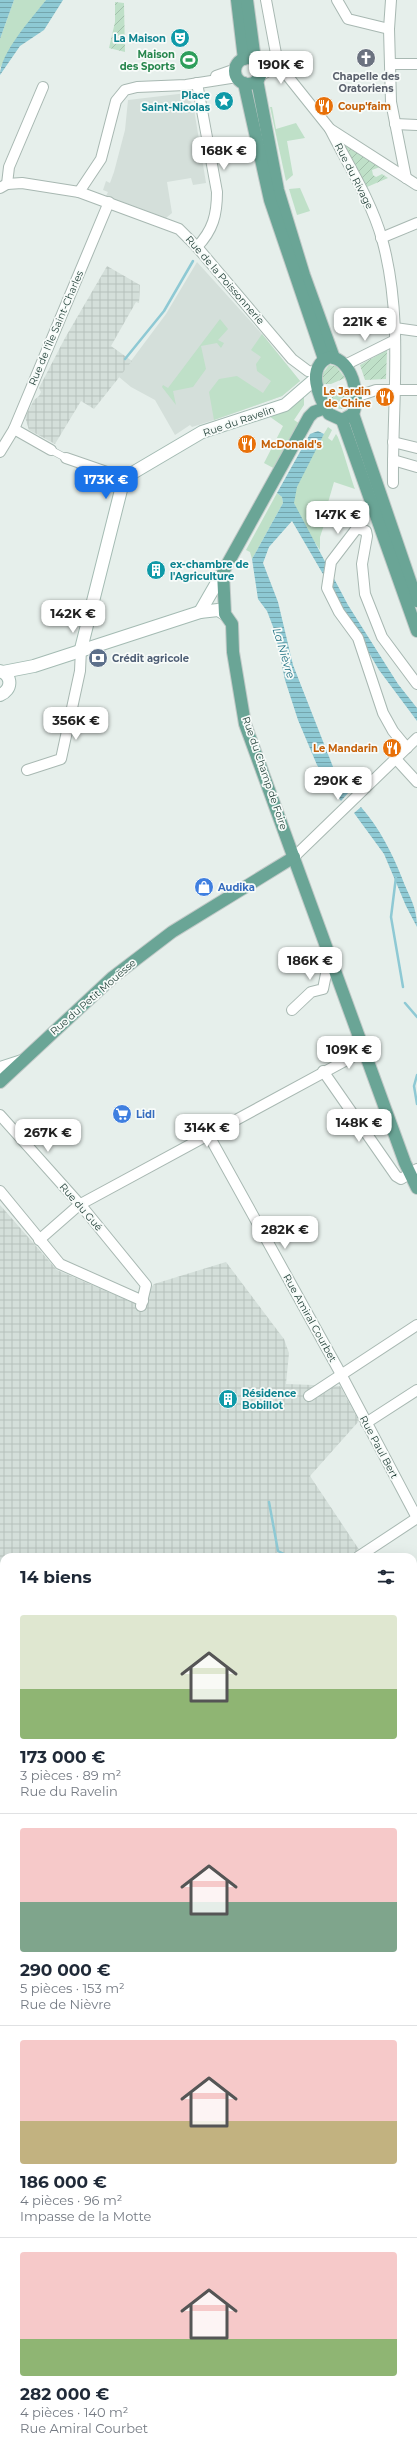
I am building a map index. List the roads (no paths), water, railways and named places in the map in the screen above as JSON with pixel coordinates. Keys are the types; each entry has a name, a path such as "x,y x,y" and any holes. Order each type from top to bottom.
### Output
{"main road":[{"path":"237,0 252,60 259,77 278,190 329,358"},
{"path":"246,0 252,60"},
{"path":"252,60 238,63 239,77 270,200 329,358 345,365 358,396 348,416 417,631"},
{"path":"239,77 251,84 259,77"},
{"path":"329,358 316,376 318,394 325,408 335,418 348,416"},
{"name":"Rue du Ravelin","path":"124,478 202,432 285,405 316,376"},
{"path":"200,612 309,417 314,412 325,408"},
{"path":"348,416 417,601"},
{"path":"81,649 124,478"},
{"name":"Rue du Champ de Foire","path":"223,572 225,614 232,624 232,652 246,724 365,1050 413,1172 417,1188"},
{"path":"2,671 34,666 102,642 200,612 218,610 225,614"},
{"path":"88,625 102,642"},
{"path":"0,695 7,690 10,683 34,666"},
{"path":"2,671 8,676 10,683"},
{"name":"Rue du Petit Mouësse","path":"0,1082 113,976 172,932 294,857"},
{"path":"0,1068 22,1061"}],"street":[{"path":"259,77 276,67 278,59 266,0"},
{"path":"336,0 348,19 389,29"},
{"path":"391,0 389,29 391,102 406,178"},
{"path":"252,60 276,67 289,77 330,129 417,185"},
{"path":"391,64 417,64"},
{"path":"80,192 101,159 116,101 120,94 137,87 197,83 239,77"},
{"path":"197,83 217,192 217,204 213,226 198,247"},
{"path":"4,186 9,167 43,87"},
{"path":"395,124 417,125"},
{"name":"Rue du Rivage","path":"330,129 369,203 381,238 392,290 395,328 393,483"},
{"name":"Rue de la Poissonnerie","path":"4,186 22,183 80,192 180,229 198,247 292,359 316,376"},
{"name":"Rue de l'Île Saint-Charles","path":"0,452 14,430 109,202"},
{"path":"381,238 417,223"},
{"path":"395,328 417,331"},
{"path":"345,365 395,340"},
{"path":"358,396 376,390 417,390"},
{"path":"14,430 66,458 124,478"},
{"path":"393,442 417,448"},
{"path":"393,460 417,467"},
{"path":"408,748 393,731 383,713 358,638 339,612 327,585 331,562 357,528 366,531 367,536 362,564 365,594 382,637 417,684"},
{"path":"27,770 61,759 80,671 81,649"},
{"path":"294,857 417,738"},
{"path":"396,759 417,782"},
{"path":"292,1010 311,992 322,989 330,954"},
{"path":"0,1192 39,1240 79,1205 323,1071 365,1050"},
{"path":"323,1071 396,1176 400,1179 413,1172"},
{"name":"Rue du Gué","path":"0,1115 79,1205 146,1286 142,1303 60,1264 39,1240"},
{"name":"Rue Amiral Courbet","path":"208,1134 342,1376"},
{"path":"310,1396 417,1326"},
{"name":"Rue Paul Bert","path":"342,1376 417,1518"},
{"path":"366,1423 417,1390"},
{"path":"364,1553 417,1518"}],"water":[{"path":"0,0 14,0 0,39"},
{"path":"46,0 63,0 44,30 20,46 0,75 1,66 11,46"},
{"name":"La Nièvre","path":"318,431 324,434 297,487 294,503 348,605 398,684 417,708 417,721 379,670 292,521 269,547 263,563 278,602 293,665 337,777 349,792 341,801 317,765 298,720 285,680 275,632 267,611 258,599 252,559 283,503 282,497 277,493 310,434"},
{"path":"361,807 379,832 394,859 414,907 417,927 406,906 384,854 354,813"}],"waterway":[{"path":"125,359 164,311 193,261"},
{"path":"396,877 391,917 403,987"},
{"path":"405,1003 417,1017"},
{"path":"417,1075 414,1086 417,1104"},
{"path":"269,1502 278,1551 282,1553"},
{"path":"417,2119 417,2179"}],"place":[{"name":"La Maison","path":"180,38"},
{"name":"Chapelle des Oratoriens","path":"366,58"},
{"name":"Maison des Sports","path":"189,60"},
{"name":"Place Saint-Nicolas","path":"224,101"},
{"name":"Coup'faim","path":"324,106"},
{"name":"Le Jardin de Chine","path":"385,397"},
{"name":"McDonald's","path":"247,444"},
{"name":"ex-chambre de l'Agriculture","path":"156,570"},
{"name":"Crédit agricole","path":"98,658"},
{"name":"Le Mandarin","path":"392,748"},
{"name":"Audika","path":"204,887"},
{"name":"Lidl","path":"122,1114"},
{"name":"Résidence Bobillot","path":"228,1399"}]}
